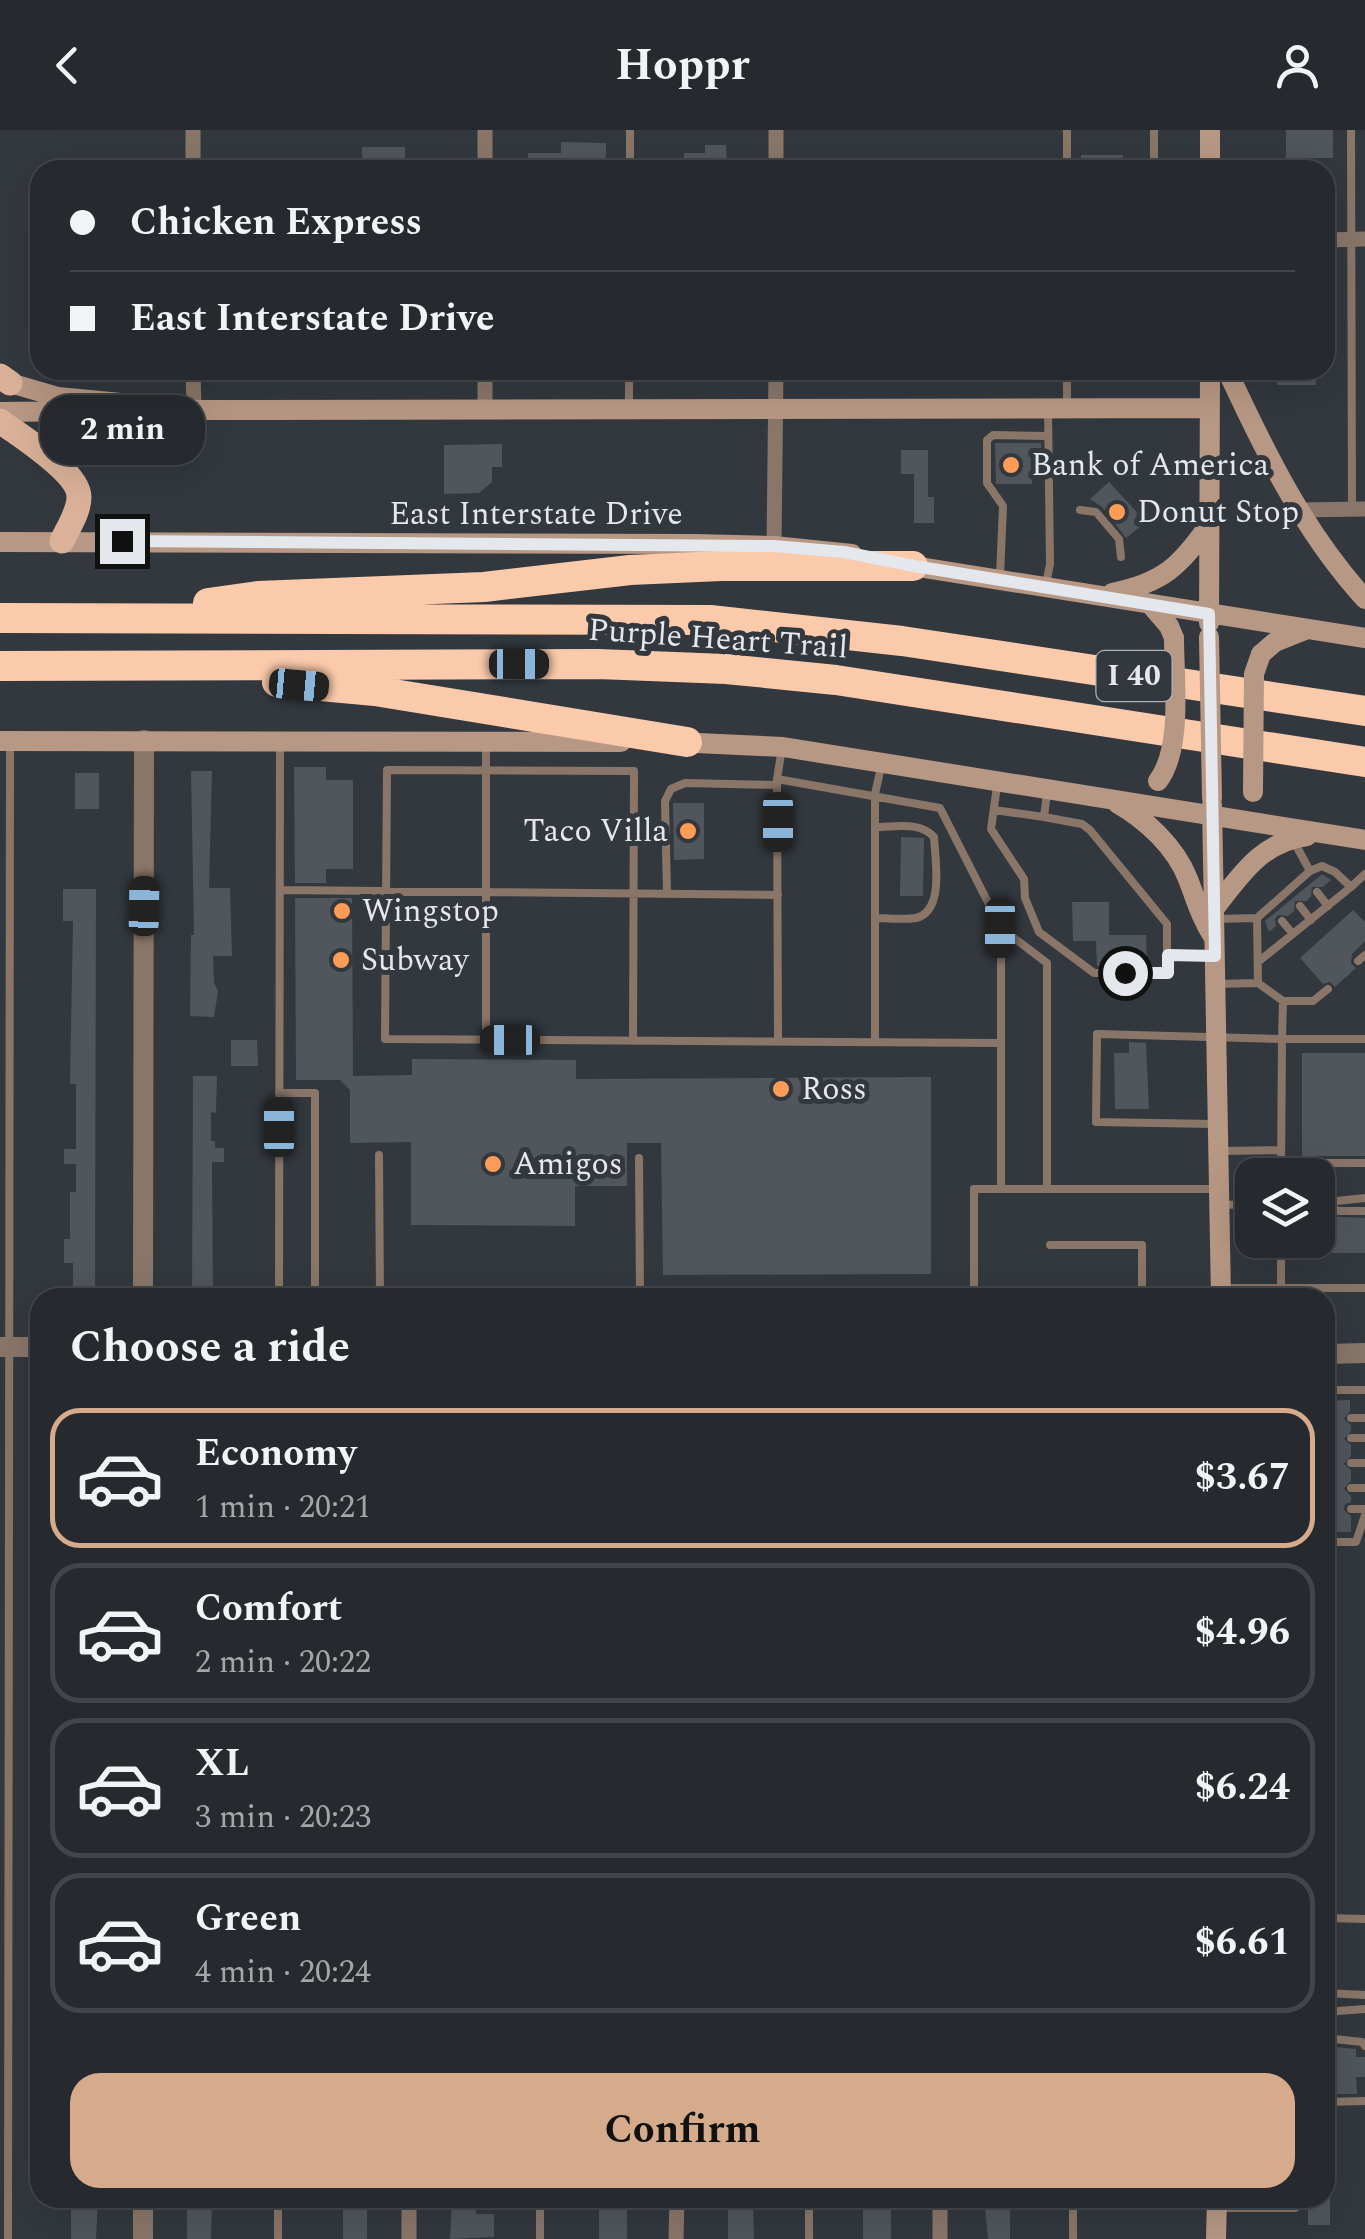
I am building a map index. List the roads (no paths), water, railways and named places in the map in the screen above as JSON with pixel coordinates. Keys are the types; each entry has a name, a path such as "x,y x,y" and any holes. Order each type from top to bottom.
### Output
{"highway":[{"path":"107,618 258,596 484,587 630,570 914,566"},
{"name":"Purple Heart Trail","path":"0,618 710,620 902,641 1365,711"},
{"name":"Purple Heart Trail","path":"0,666 598,664 726,670 836,680 1365,762"},
{"path":"160,666 375,691 687,742"}],"main road":[{"path":"1210,130 1210,160"},
{"path":"5,379 58,397 194,410"},
{"path":"1210,380 1209,636 1221,1288"},
{"path":"1232,380 1298,510 1335,566 1365,599"},
{"path":"0,412 1210,408"},
{"path":"0,420 72,476 80,492 78,507 62,541"},
{"path":"1098,596 1144,587 1168,572 1189,553 1209,525"},
{"name":"East Interstate Drive","path":"0,542 774,546 844,552 1365,638"},
{"path":"1118,799 1158,781 1173,752 1174,638 1150,604"},
{"path":"1272,827 1258,811 1253,792 1254,674 1261,654 1275,642 1306,629"},
{"path":"5,741 687,742 783,746 1048,789 1212,808 1272,827 1365,840"},
{"path":"1118,799 1165,841 1186,875 1198,914 1214,930"},
{"path":"1214,930 1246,866 1268,849 1292,838 1322,834"},
{"path":"1216,2208 1216,2239"}],"street":[{"path":"194,130 194,160"},
{"path":"485,130 485,160"},
{"path":"776,130 776,160"},
{"path":"194,380 194,410"},
{"path":"485,380 485,410"},
{"path":"774,546 776,380"},
{"path":"1298,510 1358,509"},
{"path":"143,1288 144,740"},
{"path":"4,1347 30,1347"},
{"path":"1335,1354 1365,1353"},
{"path":"143,2208 143,2239"},
{"path":"409,2208 409,2239"},
{"path":"676,2208 676,2239"},
{"path":"940,2208 940,2239"}],"lane":[{"path":"630,130 630,160"},
{"path":"1067,130 1067,160"},
{"path":"1154,130 1154,160"},
{"path":"1351,130 1358,239 1352,372 1358,509"},
{"path":"1352,372 1365,373"},
{"path":"629,380 629,410"},
{"path":"1046,588 1050,564 1048,436 1064,380"},
{"path":"995,409 995,425 989,436 987,483 1004,506 1000,580"},
{"path":"989,436 1048,436"},
{"path":"1080,510 1096,512 1119,538 1121,557"},
{"path":"5,741 8,2239"},
{"path":"279,1288 280,741"},
{"path":"486,742 486,1040"},
{"path":"778,1041 777,782 783,746"},
{"path":"874,1042 875,794 882,762"},
{"path":"634,1041 634,771 386,770 386,1039 634,1041 1000,1042"},
{"path":"994,810 1082,824 1090,830 1167,924 1168,973 1094,973 1038,932 1025,898 1024,879 991,829 998,781"},
{"path":"667,894 665,801 671,789 686,783 777,782 875,794 940,808 1000,928 1000,1189"},
{"path":"1044,817 1048,789"},
{"path":"875,827 916,826 930,832 934,837 935,894 922,916 875,918"},
{"path":"1292,838 1307,876"},
{"path":"1168,955 1214,930 1257,918 1322,866 1351,887"},
{"path":"1258,962 1365,874"},
{"path":"280,890 778,896"},
{"path":"1316,892 1328,906"},
{"path":"1300,906 1311,920"},
{"path":"1257,918 1258,982"},
{"path":"1282,921 1293,934"},
{"path":"1000,928 1047,962 1047,1189"},
{"path":"1216,984 1258,982 1284,1001 1313,1001 1328,989"},
{"path":"1281,1158 1284,1001"},
{"path":"1219,1124 1096,1122 1097,1034 1365,1038"},
{"path":"280,1093 315,1094 315,1288"},
{"path":"1219,1151 1281,1150"},
{"path":"379,1155 380,1288"},
{"path":"639,1158 640,1288"},
{"path":"1335,1163 1365,1163"},
{"path":"974,1288 974,1189 1047,1189 1235,1200"},
{"path":"1335,1201 1365,1198"},
{"path":"1335,1210 1365,1211"},
{"path":"1050,1245 1142,1245 1142,1288"},
{"path":"1281,1258 1281,1288 1361,1288 1365,1280"},
{"path":"1335,1390 1365,1390"},
{"path":"1350,1418 1365,1418"},
{"path":"1350,1438 1365,1438"},
{"path":"1351,1463 1365,1463"},
{"path":"1351,1488 1365,1488"},
{"path":"1335,1542 1356,1542 1365,1512 1351,1508"},
{"path":"1335,1918 1365,1919"},
{"path":"1335,1994 1365,1995"},
{"path":"1335,2011 1365,2009"},
{"path":"1335,2039 1362,2042 1365,2046"},
{"path":"1335,2102 1365,2101"},
{"path":"278,2208 278,2239"},
{"path":"540,2208 540,2239"},
{"path":"808,2208 808,2239"},
{"path":"1073,2208 1073,2239"}],"place":[{"name":"Bank of America","path":"1011,465"},
{"name":"Donut Stop","path":"1117,512"},
{"name":"Taco Villa","path":"688,831"},
{"name":"Wingstop","path":"342,911"},
{"name":"Subway","path":"341,960"},
{"name":"Ross","path":"781,1089"},
{"name":"Amigos","path":"493,1164"}]}
